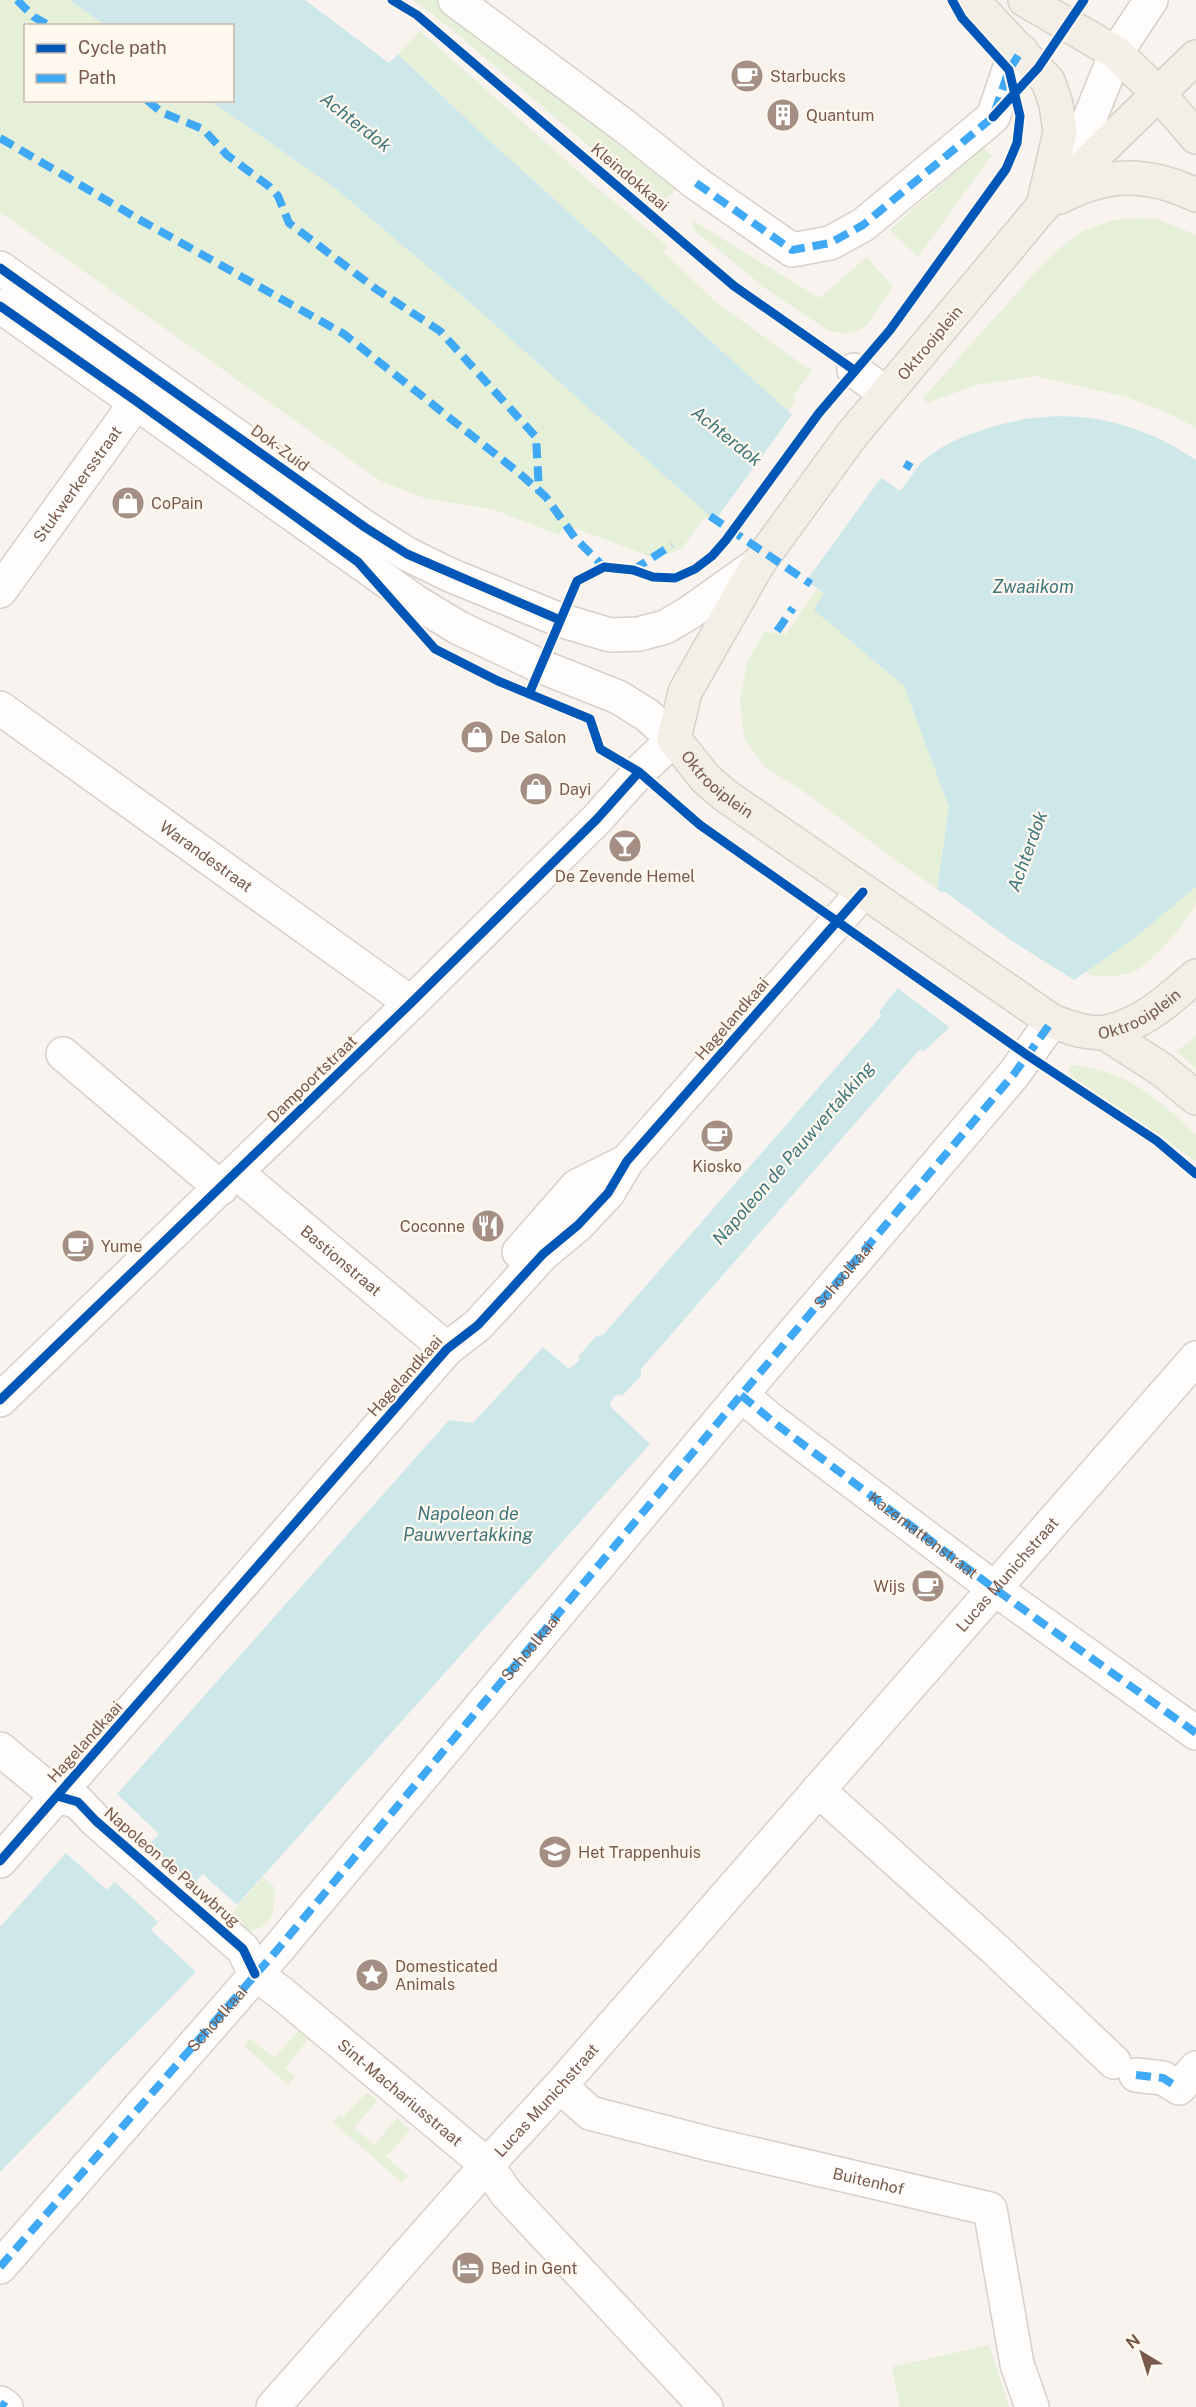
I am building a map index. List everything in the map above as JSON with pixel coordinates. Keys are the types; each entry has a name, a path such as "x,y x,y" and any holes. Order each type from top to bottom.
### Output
{"main road":[{"name":"Oktrooiplein","path":"972,0 1048,81 1056,104 1060,132 1043,206"},
{"path":"1024,0 1116,53 1158,93 1196,137"},
{"name":"Oktrooiplein","path":"1196,57 1043,206 851,436 758,564 685,692 674,739 706,779 726,796 1052,1021 1077,1030 1105,1032 1147,1015 1165,1004 1196,976"},
{"name":"Oktrooiplein","path":"1043,206 1084,185 1107,179 1129,177 1176,186 1196,195"},
{"path":"1105,1032 1161,1069 1196,1098"}],"street":[{"path":"455,0 696,183 792,250 830,243 863,225 993,117 1009,70 1030,60"},
{"name":"Oktrooiplein","path":"1043,206 1083,135 1116,53 1151,0"},
{"name":"Dok-Zuid","path":"0,268 146,389 416,602 479,637 540,666 618,697 647,715 674,739"},
{"name":"Dok-Zuid","path":"0,306 146,389 407,554 585,629 610,634 629,634 665,627 689,613 758,564"},
{"path":"854,370 886,394"},
{"name":"Stukwerkersstraat","path":"0,591 146,389"},
{"name":"Warandestraat","path":"0,708 411,1003"},
{"name":"Dampoortstraat","path":"0,1401 411,1003 597,819 639,772 674,739"},
{"name":"Hagelandkaai","path":"0,1861 447,1349 478,1325 543,1254 578,1225 608,1193 627,1161 863,892"},
{"name":"Schoolkaai","path":"0,2267 249,1961 278,1949 741,1395 1014,1074 1052,1021"},
{"path":"63,1054 229,1180"},
{"name":"Bastionstraat","path":"229,1180 447,1349"},
{"name":"Lucas Munichstraat","path":"273,2407 560,2086 1196,1358"},
{"name":"Kazemattenstraat","path":"741,1395 776,1424 996,1589 1196,1733"},
{"name":"Napoleon de Pauwbrug","path":"0,1749 57,1796 78,1802 249,1961"},
{"path":"818,1790 1125,2068 1162,2078 1188,2078"},
{"name":"Sint-Machariusstraat","path":"249,1961 280,1992 487,2165 506,2193 706,2407"},
{"name":"Buitenhof","path":"560,2086 590,2113 710,2144 990,2209 1017,2364 1032,2407"},
{"path":"0,2403 6,2407"}],"green space":[{"path":"0,0 69,0 104,24 24,24 24,102 212,102 336,189 467,300 710,516 702,520 682,549 654,558 575,528 563,528 559,535 492,509 427,499 382,482 0,212"},
{"path":"413,0 440,0 617,128 611,139 635,157 640,150 681,180 673,192 662,200 652,200 449,27"},
{"path":"420,31 589,181 668,246 663,252 716,302 807,368 813,369 793,396 796,400 788,411 480,132 398,54"},
{"path":"983,147 992,155 918,257 890,230"},
{"path":"1156,219 1196,235 1196,428 1168,413 1126,397 1036,376 976,385 927,403 923,398 1059,249 1082,231 1114,220"},
{"path":"692,220 819,298 867,257 893,287 866,326 845,334 829,331 766,289 693,229"},
{"path":"817,589 824,593 815,610 904,686 949,807 937,889 806,793 765,767 744,738 740,700 747,663 764,632 786,634"},
{"path":"1196,887 1196,901 1187,918 1142,967 1118,975 1089,975 1086,971 1131,941"},
{"path":"1196,1036 1196,1069 1177,1051"},
{"path":"1071,1065 1108,1073 1140,1088 1154,1098 1196,1135 1196,1161 1071,1076 1069,1070"},
{"path":"263,1877 275,1888 273,1910 264,1925 249,1931 230,1915"},
{"path":"298,2031 308,2040 285,2068 295,2077 288,2085 244,2046 250,2038 274,2058"},
{"path":"367,2092 377,2101 354,2128 374,2145 397,2118 410,2130 386,2157 408,2176 402,2183 333,2122 340,2115 343,2118"},
{"path":"989,2345 1009,2407 900,2407 892,2367"}],"water":[{"path":"69,0 305,0 389,63 398,54 480,132 788,411 900,491 922,462 950,443 982,430 1038,417 1093,418 1119,424 1171,445 1196,460 1196,887 1131,941 1074,980 1013,942 950,1027 923,1052 920,1049 641,1369 641,1376 622,1396 617,1394 610,1403 611,1407 650,1444 237,1905 203,1874 151,1930 196,1972 0,2172 0,1927 66,1853 107,1890 159,1834 117,1794 449,1420 473,1423 543,1347 569,1369 580,1360 578,1357 596,1336 603,1335 881,1016 879,1012 961,906 937,889 949,807 904,686 814,610 824,593 710,516 467,300 336,189 212,102 234,102 234,24 104,24"}],"pier":[{"path":"794,412 883,475 804,584 714,522"},
{"path":"944,891 1035,958 1014,945 952,1029 895,986 957,906 941,895"},
{"path":"148,1842 194,1884 158,1922 113,1880"}],"marked path":[{"path":"17,0 34,17 46,24"},
{"path":"696,183 792,250 830,243 863,225 993,117 1009,70 1021,51"},
{"path":"149,102 161,112 203,129 227,155 270,187 278,196 289,223 376,289 440,331 536,437 539,491"},
{"path":"0,138 142,221 344,334 546,497 575,538 604,567"},
{"path":"906,469 910,462"},
{"path":"710,516 811,584"},
{"path":"633,570 672,545"},
{"path":"777,631 793,608"},
{"path":"0,2267 278,1949 741,1395 1014,1074 1052,1021"},
{"path":"741,1395 776,1424 995,1589 1196,1733"},
{"path":"1136,2075 1163,2078 1179,2088"},
{"path":"0,2403 6,2407"}],"cycle path":[{"name":"Kleindokkaai","path":"392,0 417,15 734,286 854,370"},
{"path":"529,694 577,581 604,567 633,570 653,577 675,578 695,569 712,556 819,413 890,330 1006,169 1017,143 1020,116 1009,70 962,18 952,0"},
{"path":"993,117 1038,68 1084,0"},
{"path":"0,268 366,528 407,554 560,620"},
{"path":"0,306 136,401 358,562 435,649 498,681 590,719 600,749 639,772 700,825 1027,1055 1157,1141 1196,1174"},
{"path":"0,1400 411,1003 597,819 639,772"},
{"path":"0,1861 447,1349 478,1325 543,1254 578,1225 608,1193 627,1161 863,892"},
{"path":"57,1796 78,1802 96,1821 243,1949 255,1974"}],"place":[{"name":"Starbucks","path":"747,76"},
{"name":"Quantum","path":"783,115"},
{"name":"CoPain","path":"128,503"},
{"name":"De Salon","path":"477,737"},
{"name":"Dayi","path":"536,789"},
{"name":"De Zevende Hemel","path":"625,846"},
{"name":"Kiosko","path":"717,1136"},
{"name":"Coconne","path":"488,1226"},
{"name":"Yume","path":"78,1246"},
{"name":"Wijs","path":"928,1586"},
{"name":"Het Trappenhuis","path":"555,1852"},
{"name":"Domesticated Animals","path":"372,1975"},
{"name":"Bed in Gent","path":"468,2268"}],"water label":[{"name":"Achterdok","path":"356,122"},
{"name":"Achterdok","path":"727,436"},
{"name":"Zwaaikom","path":"1033,586"},
{"name":"Achterdok","path":"1027,851"},
{"name":"Napoleon de Pauwvertakking","path":"793,1153"},
{"name":"Napoleon de Pauwvertakking","path":"468,1523"}]}
